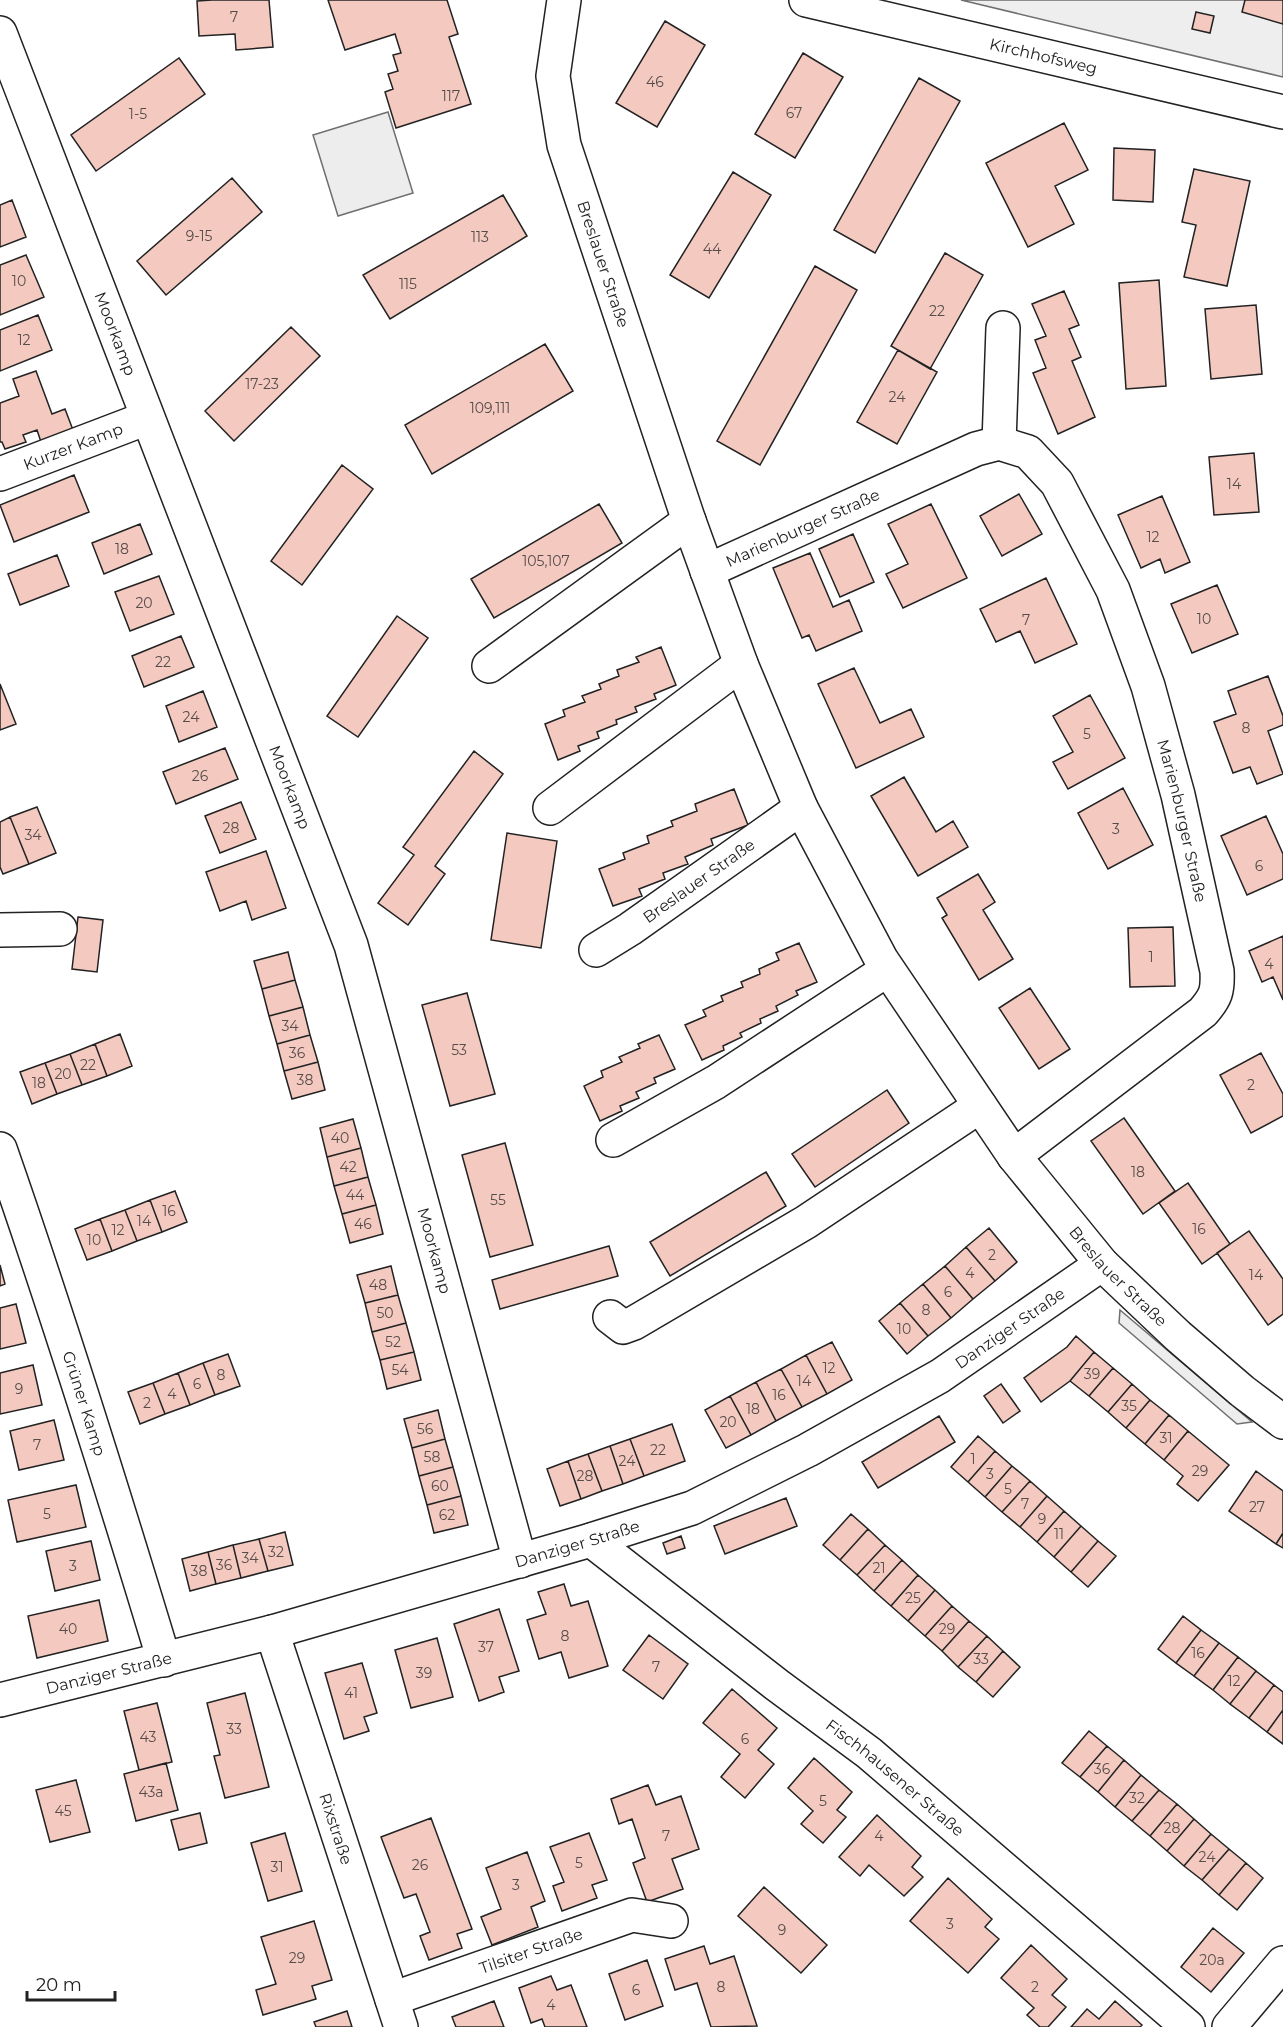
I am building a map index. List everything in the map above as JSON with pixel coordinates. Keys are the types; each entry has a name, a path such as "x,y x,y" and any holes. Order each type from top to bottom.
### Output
{"street":[{"name":"Breslauer Straße","path":"564,0 553,76 561,131 572,170 689,521 741,664 801,808 887,970 1014,1156 1102,1264 1178,1336 1242,1391 1283,1422"},
{"name":"Kirchhofsweg","path":"806,0 1283,112"},
{"name":"Moorkamp","path":"0,33 351,945 520,1561"},
{"path":"999,443 1003,328"},
{"name":"Kurzer Kamp","path":"0,474 147,418"},
{"name":"Marienburger Straße","path":"707,571 976,449 999,443 1028,452 1057,483 1113,591 1148,686 1178,795 1217,971 1218,986 1213,999 1203,1012 1014,1156"},
{"path":"489,666 689,521"},
{"path":"549,808 741,664"},
{"name":"Breslauer Straße","path":"596,950 630,929 801,808"},
{"path":"0,930 60,928"},
{"path":"613,1140 716,1083 887,970"},
{"path":"610,1317 623,1327 634,1323 806,1222 980,1106"},
{"name":"Grüner Kamp","path":"0,1149 92,1424 164,1660"},
{"name":"Danziger Straße","path":"0,1700 272,1632 520,1561 692,1508 827,1439 940,1376 1102,1264"},
{"name":"Fischhausener Straße","path":"591,1540 777,1685 869,1752 1188,2027"},
{"name":"Rixstraße","path":"272,1632 397,2013"},
{"name":"Tilsiter Straße","path":"397,2013 632,1915 671,1922"},
{"path":"1229,2027 1283,1963"}],"shaded area":[{"path":"961,0 1283,0 1283,77"},
{"path":"388,112 413,193 338,216 313,135"},
{"path":"1120,1310 1252,1422 1237,1424 1119,1323"}],"building":[{"path":"269,0 273,47 236,50 235,34 199,36 197,1"},
{"path":"328,0 447,0 458,34 449,37 471,104 396,128 385,92 393,89 388,74 398,71 393,55 401,53 395,34 345,50"},
{"path":"1245,0 1283,0 1283,24 1242,12"},
{"path":"1196,12 1214,16 1210,33 1192,29"},
{"path":"665,21 705,45 657,127 616,103"},
{"path":"803,53 843,77 795,158 755,134"},
{"path":"179,58 205,94 96,171 71,135"},
{"path":"919,78 960,101 875,253 834,230"},
{"path":"1064,123 1088,170 1055,186 1074,224 1028,247 986,163"},
{"path":"1114,148 1155,150 1153,202 1113,200"},
{"path":"1194,169 1250,181 1227,286 1184,277 1196,225 1182,222"},
{"path":"733,172 771,195 709,298 670,275"},
{"path":"232,178 262,212 166,295 137,261"},
{"path":"503,195 527,236 390,319 363,275"},
{"path":"12,200 26,237 0,247 0,205"},
{"path":"945,253 983,275 930,369 891,346"},
{"path":"26,255 44,297 0,315 0,265"},
{"path":"815,266 857,290 760,465 717,441"},
{"path":"1159,280 1166,386 1126,389 1119,283"},
{"path":"1064,291 1079,325 1069,329 1081,357 1072,361 1095,417 1058,434 1033,373 1046,368 1035,340 1046,336 1032,304"},
{"path":"1256,305 1262,374 1211,379 1205,309"},
{"path":"38,315 52,350 0,371 0,330"},
{"path":"291,327 320,356 234,441 205,411"},
{"path":"545,344 573,391 432,474 405,425"},
{"path":"898,350 937,372 897,444 857,422"},
{"path":"36,371 52,414 65,409 73,430 41,442 37,430 23,435 26,442 5,449 0,442 0,403 19,396 13,379"},
{"path":"1254,453 1259,512 1214,515 1209,457"},
{"path":"342,465 373,489 302,585 271,561"},
{"path":"74,475 89,512 14,542 0,505"},
{"path":"1019,494 1042,534 1002,556 980,516"},
{"path":"1162,496 1190,562 1165,573 1160,559 1141,568 1118,515"},
{"path":"599,504 622,543 494,618 471,579"},
{"path":"931,504 967,578 903,608 886,574 908,564 888,524"},
{"path":"140,524 152,554 104,574 92,543"},
{"path":"853,534 874,582 840,597 819,549"},
{"path":"810,553 833,607 849,600 862,631 816,651 809,635 802,638 773,568"},
{"path":"57,555 69,586 20,605 8,574"},
{"path":"159,576 174,614 130,631 115,592"},
{"path":"1046,578 1077,644 1035,663 1020,631 996,642 980,609"},
{"path":"1217,585 1238,634 1192,653 1171,604"},
{"path":"397,616 428,638 358,737 327,716"},
{"path":"181,636 194,667 144,687 132,656"},
{"path":"661,647 676,685 654,694 656,699 635,707 637,712 616,720 617,724 597,732 599,738 578,746 580,751 558,760 545,724 565,716 563,710 585,702 582,696 601,689 599,684 619,676 617,670 639,662 636,657"},
{"path":"854,668 880,723 911,709 924,737 856,768 818,684"},
{"path":"1268,676 1283,716 1283,725 1268,731 1283,774 1257,784 1250,767 1233,773 1214,722 1236,714 1228,691"},
{"path":"0,684 16,724 0,730"},
{"path":"203,691 217,727 179,742 166,706"},
{"path":"1090,695 1125,758 1068,789 1053,762 1073,752 1053,716"},
{"path":"225,748 238,779 176,804 163,772"},
{"path":"474,751 503,774 435,866 445,874 408,925 378,903 414,855 403,847"},
{"path":"904,777 936,832 953,821 968,847 918,876 871,796"},
{"path":"1123,788 1153,845 1108,869 1078,813"},
{"path":"734,789 748,825 711,839 713,845 685,857 688,864 663,873 665,879 639,889 642,896 613,906 599,869 625,859 623,853 649,843 647,836 673,826 671,821 697,811 695,804"},
{"path":"241,802 256,839 220,853 205,816"},
{"path":"37,807 56,853 29,864 10,817"},
{"path":"1266,816 1283,854 1283,879 1247,895 1221,836"},
{"path":"10,817 29,864 3,874 0,867 0,822"},
{"path":"507,833 557,841 541,948 491,940"},
{"path":"266,851 286,908 252,920 246,901 220,911 206,872"},
{"path":"978,874 995,902 983,910 1013,959 979,980 942,918 947,915 937,898"},
{"path":"78,917 103,920 97,972 72,969"},
{"path":"1173,927 1175,986 1130,987 1128,928"},
{"path":"1283,936 1283,1000 1273,977 1262,982 1249,951"},
{"path":"799,943 817,982 796,991 798,995 776,1006 778,1011 760,1019 761,1023 740,1033 742,1037 723,1046 724,1050 702,1060 685,1025 706,1016 703,1010 723,1001 721,996 743,987 741,982 760,974 759,969 779,960 776,953"},
{"path":"288,952 295,980 262,989 254,961"},
{"path":"295,980 303,1007 269,1016 262,989"},
{"path":"1030,988 1070,1049 1039,1069 999,1008"},
{"path":"467,993 495,1094 450,1106 422,1005"},
{"path":"303,1007 310,1035 277,1044 269,1016"},
{"path":"120,1034 132,1066 107,1076 95,1044"},
{"path":"310,1035 318,1062 284,1071 277,1044"},
{"path":"659,1035 675,1069 654,1078 656,1083 636,1092 639,1098 620,1106 622,1111 600,1121 584,1086 603,1077 601,1071 622,1062 619,1057 640,1048 638,1044"},
{"path":"95,1044 107,1076 82,1085 70,1054"},
{"path":"1261,1053 1283,1094 1283,1116 1251,1133 1220,1075"},
{"path":"70,1054 82,1085 57,1094 45,1063"},
{"path":"318,1062 325,1090 292,1099 284,1071"},
{"path":"45,1063 57,1094 32,1104 20,1072"},
{"path":"887,1090 909,1123 815,1187 792,1154"},
{"path":"1124,1118 1175,1191 1143,1214 1091,1141"},
{"path":"353,1119 361,1148 327,1157 320,1128"},
{"path":"505,1143 533,1245 490,1257 462,1155"},
{"path":"361,1148 368,1177 334,1186 327,1157"},
{"path":"766,1172 786,1206 670,1276 650,1242"},
{"path":"368,1177 376,1205 342,1214 334,1186"},
{"path":"1188,1183 1230,1244 1202,1264 1159,1203"},
{"path":"175,1191 187,1222 162,1232 150,1200"},
{"path":"150,1200 162,1232 137,1241 125,1210"},
{"path":"376,1205 383,1234 350,1243 342,1214"},
{"path":"125,1210 137,1241 112,1251 100,1219"},
{"path":"100,1219 112,1251 87,1260 75,1229"},
{"path":"989,1228 1017,1262 995,1281 966,1247"},
{"path":"1249,1231 1283,1279 1283,1314 1268,1325 1217,1253"},
{"path":"609,1246 618,1276 500,1309 492,1280"},
{"path":"966,1247 995,1281 973,1299 945,1266"},
{"path":"0,1265 5,1284 0,1286"},
{"path":"391,1266 398,1295 365,1303 357,1275"},
{"path":"945,1266 973,1299 951,1318 923,1284"},
{"path":"923,1284 951,1318 928,1336 900,1303"},
{"path":"398,1295 406,1323 372,1332 365,1303"},
{"path":"900,1303 928,1336 907,1354 879,1321"},
{"path":"16,1304 26,1343 0,1349 0,1308"},
{"path":"406,1323 414,1352 380,1360 372,1332"},
{"path":"1076,1336 1094,1352 1070,1381 1041,1402 1024,1378 1067,1347"},
{"path":"832,1342 852,1380 827,1394 806,1355"},
{"path":"414,1352 421,1380 387,1389 380,1360"},
{"path":"1094,1352 1113,1368 1089,1396 1070,1381"},
{"path":"228,1354 240,1386 215,1395 203,1363"},
{"path":"806,1355 827,1394 802,1407 781,1369"},
{"path":"203,1363 215,1395 190,1405 178,1373"},
{"path":"33,1365 42,1405 0,1414 0,1373"},
{"path":"1113,1368 1132,1384 1108,1412 1089,1396"},
{"path":"781,1369 802,1407 776,1421 756,1382"},
{"path":"178,1373 190,1405 165,1414 153,1383"},
{"path":"756,1382 776,1421 751,1435 730,1396"},
{"path":"153,1383 165,1414 140,1424 128,1392"},
{"path":"1001,1384 1020,1411 1003,1423 984,1396"},
{"path":"1132,1384 1150,1400 1126,1428 1108,1412"},
{"path":"730,1396 751,1435 726,1448 705,1410"},
{"path":"1150,1400 1169,1415 1145,1444 1126,1428"},
{"path":"438,1410 445,1439 412,1448 404,1419"},
{"path":"1169,1415 1188,1431 1164,1460 1145,1444"},
{"path":"939,1416 955,1442 878,1488 862,1462"},
{"path":"54,1420 64,1460 19,1470 10,1431"},
{"path":"672,1424 685,1461 644,1476 630,1439"},
{"path":"1188,1431 1229,1465 1198,1501 1177,1484 1183,1476 1164,1460"},
{"path":"978,1436 995,1451 968,1482 951,1467"},
{"path":"445,1439 453,1467 419,1476 412,1448"},
{"path":"630,1439 644,1476 623,1484 610,1446"},
{"path":"610,1446 623,1484 602,1491 588,1454"},
{"path":"995,1451 1012,1466 985,1497 968,1482"},
{"path":"588,1454 602,1491 581,1499 568,1461"},
{"path":"568,1461 581,1499 560,1506 547,1469"},
{"path":"1012,1466 1030,1481 1002,1512 985,1497"},
{"path":"453,1467 461,1496 427,1505 419,1476"},
{"path":"1256,1471 1283,1491 1283,1533 1276,1544 1229,1511"},
{"path":"1030,1481 1047,1496 1020,1527 1002,1512"},
{"path":"76,1485 86,1527 17,1542 8,1500"},
{"path":"461,1496 468,1525 434,1533 427,1505"},
{"path":"1047,1496 1064,1511 1037,1542 1020,1527"},
{"path":"786,1498 797,1526 725,1554 714,1526"},
{"path":"1064,1511 1081,1526 1054,1557 1037,1542"},
{"path":"851,1514 868,1529 840,1560 823,1545"},
{"path":"1081,1526 1098,1541 1071,1572 1054,1557"},
{"path":"868,1529 885,1545 857,1575 840,1560"},
{"path":"285,1532 293,1565 268,1571 259,1539"},
{"path":"1283,1533 1283,1548 1276,1544"},
{"path":"681,1536 685,1548 667,1554 663,1543"},
{"path":"259,1539 268,1571 241,1578 233,1545"},
{"path":"91,1541 100,1580 55,1591 46,1551"},
{"path":"1098,1541 1116,1556 1088,1587 1071,1572"},
{"path":"233,1545 241,1578 216,1584 208,1552"},
{"path":"885,1545 902,1560 874,1591 857,1575"},
{"path":"208,1552 216,1584 190,1591 182,1559"},
{"path":"902,1560 918,1575 891,1606 874,1591"},
{"path":"918,1575 935,1590 908,1621 891,1606"},
{"path":"564,1584 571,1606 588,1601 608,1666 569,1678 561,1652 539,1659 527,1620 546,1614 538,1592"},
{"path":"935,1590 952,1606 925,1636 908,1621"},
{"path":"99,1600 108,1641 37,1658 28,1616"},
{"path":"952,1606 969,1621 942,1651 925,1636"},
{"path":"499,1609 519,1671 499,1677 504,1692 479,1701 454,1624"},
{"path":"1183,1616 1201,1630 1176,1663 1158,1649"},
{"path":"969,1621 987,1636 958,1667 942,1651"},
{"path":"1201,1630 1219,1643 1194,1676 1176,1663"},
{"path":"649,1635 688,1664 663,1699 623,1670"},
{"path":"987,1636 1003,1651 976,1682 958,1667"},
{"path":"437,1638 453,1697 411,1708 395,1650"},
{"path":"1219,1643 1238,1657 1213,1690 1194,1676"},
{"path":"1003,1651 1020,1667 993,1697 976,1682"},
{"path":"1238,1657 1256,1671 1230,1704 1213,1690"},
{"path":"362,1663 377,1713 364,1717 369,1731 344,1739 325,1673"},
{"path":"1256,1671 1274,1685 1249,1718 1230,1704"},
{"path":"1274,1685 1283,1692 1283,1710 1267,1732 1249,1718"},
{"path":"732,1689 777,1728 758,1750 774,1764 745,1798 721,1777 740,1754 703,1723"},
{"path":"245,1693 269,1787 225,1798 214,1756 220,1755 207,1703"},
{"path":"157,1703 172,1762 139,1770 124,1711"},
{"path":"1283,1710 1283,1744 1267,1732"},
{"path":"1089,1731 1107,1746 1080,1777 1062,1763"},
{"path":"1107,1746 1124,1760 1098,1792 1080,1777"},
{"path":"814,1758 852,1792 837,1810 846,1817 823,1843 801,1824 813,1811 788,1788"},
{"path":"1124,1760 1141,1775 1115,1807 1098,1792"},
{"path":"166,1763 178,1810 136,1821 124,1774"},
{"path":"1141,1775 1159,1790 1132,1821 1115,1807"},
{"path":"76,1780 90,1832 50,1842 36,1790"},
{"path":"648,1785 656,1805 681,1796 699,1849 672,1859 683,1889 647,1902 633,1863 645,1858 632,1819 619,1824 611,1799"},
{"path":"1159,1790 1177,1804 1150,1836 1132,1821"},
{"path":"1177,1804 1194,1819 1167,1851 1150,1836"},
{"path":"200,1813 207,1843 179,1850 171,1820"},
{"path":"877,1815 921,1856 912,1867 923,1877 904,1896 869,1865 860,1876 839,1857"},
{"path":"431,1818 472,1929 457,1934 462,1948 429,1960 420,1936 430,1932 416,1894 404,1898 381,1837"},
{"path":"1194,1819 1211,1834 1184,1866 1167,1851"},
{"path":"285,1833 302,1891 268,1901 251,1843"},
{"path":"589,1833 607,1880 592,1885 597,1898 562,1911 553,1886 564,1882 550,1847"},
{"path":"1211,1834 1229,1849 1202,1880 1184,1866"},
{"path":"1229,1849 1246,1863 1219,1895 1202,1880"},
{"path":"527,1852 545,1901 531,1907 538,1927 492,1945 481,1917 501,1909 486,1868"},
{"path":"1246,1863 1263,1878 1237,1910 1219,1895"},
{"path":"948,1878 992,1919 985,1927 999,1939 968,1973 910,1921"},
{"path":"764,1887 827,1945 801,1973 738,1916"},
{"path":"314,1921 332,1980 312,1986 316,1999 263,2015 256,1990 276,1984 261,1937"},
{"path":"1213,1928 1244,1953 1211,1992 1181,1967"},
{"path":"1031,1945 1067,1979 1052,1995 1066,2007 1048,2027 1040,2027 1027,2015 1034,2008 1001,1978"},
{"path":"704,1946 710,1964 734,1956 757,2026 711,2027 697,1983 675,1990 665,1959"},
{"path":"647,1960 663,2006 625,2020 609,1974"},
{"path":"551,1976 557,1990 571,1985 587,2027 545,2027 542,2019 531,2023 519,1988"},
{"path":"494,2001 504,2027 456,2027 452,2017"},
{"path":"1115,2001 1142,2025 1140,2027 1071,2027 1087,2009 1099,2019"},
{"path":"347,2011 352,2027 316,2027 314,2022"}]}
